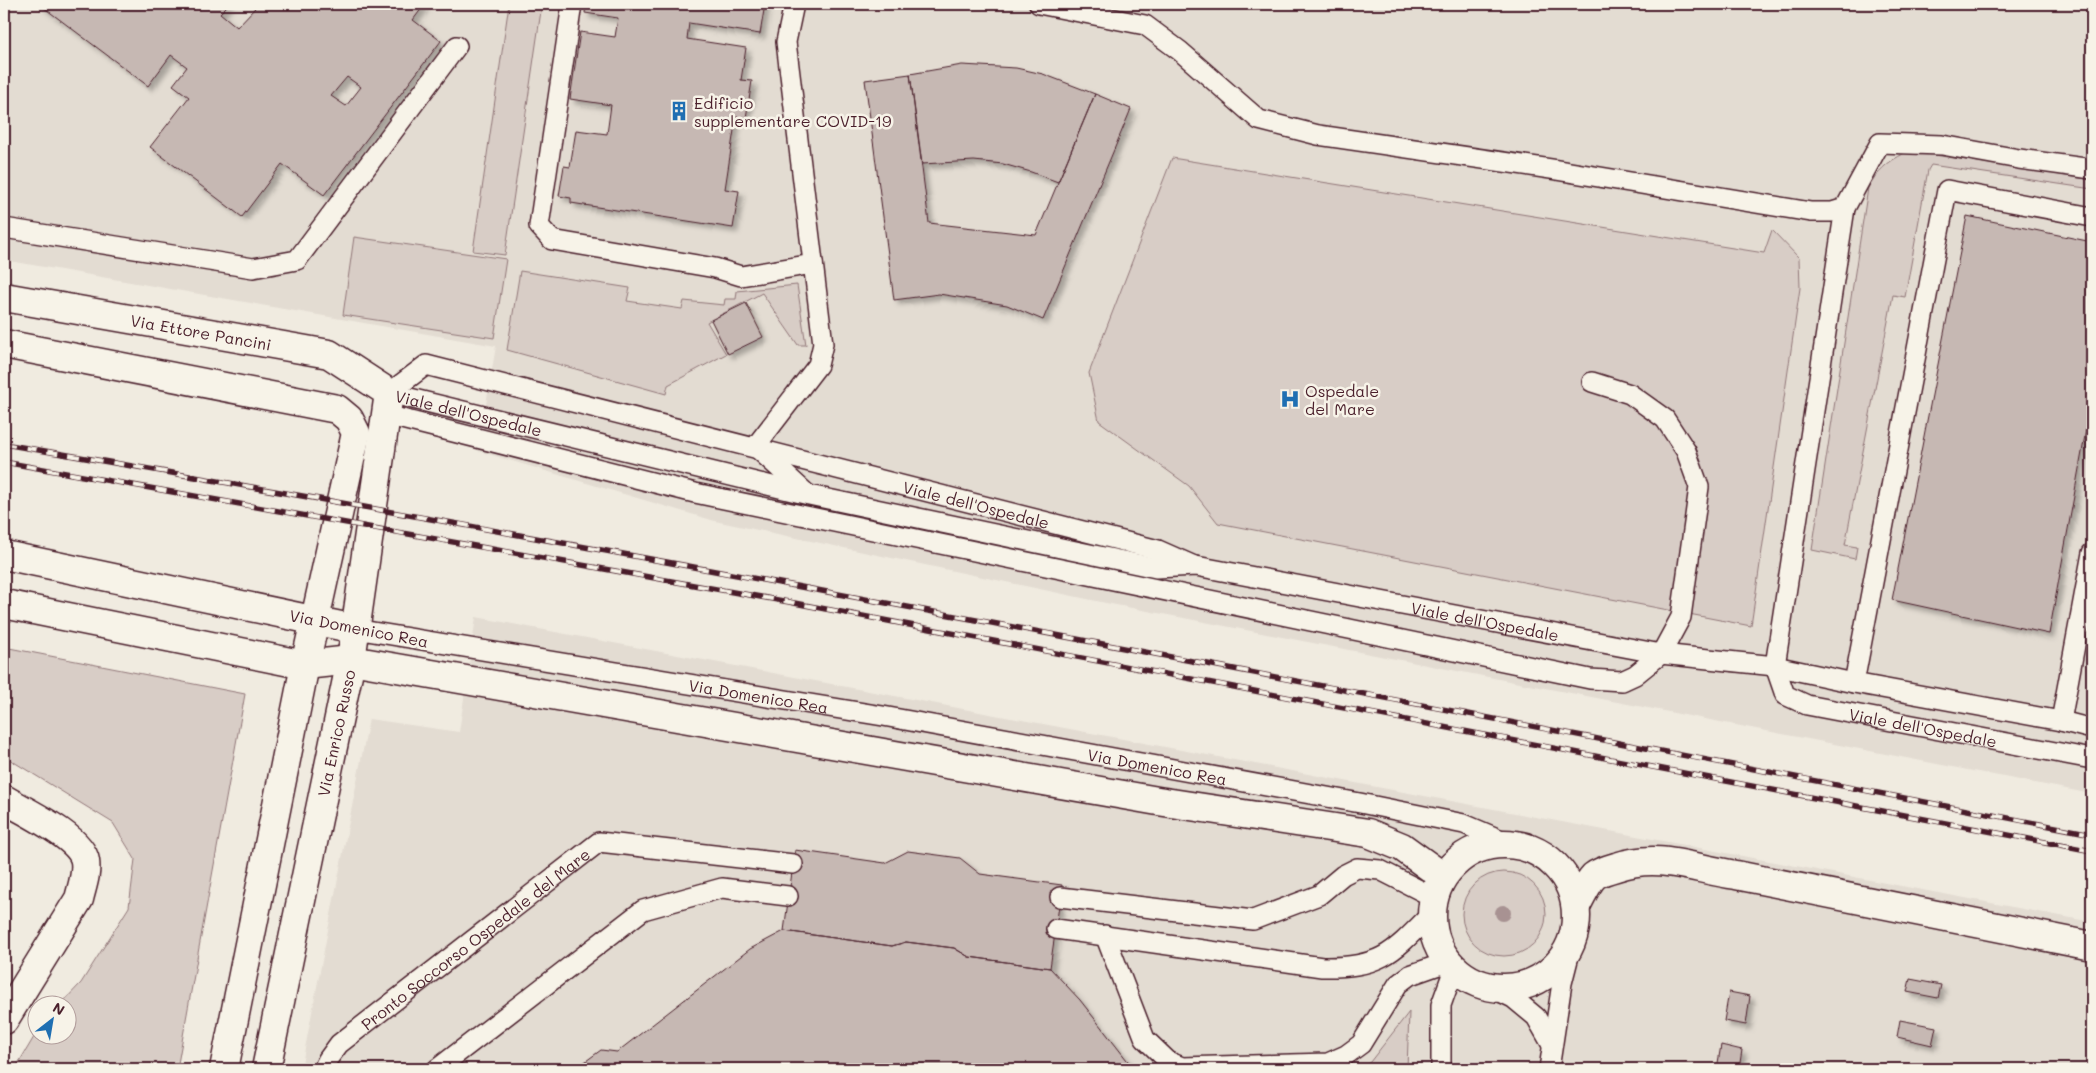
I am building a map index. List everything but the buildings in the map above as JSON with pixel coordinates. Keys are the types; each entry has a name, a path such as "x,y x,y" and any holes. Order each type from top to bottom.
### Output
{"street":[{"name":"Via Ettore Pancini","path":"4,297 329,354 387,404"},
{"path":"4,344 337,409 349,419 356,433 305,665 224,1069"},
{"name":"Via Enrico Russo","path":"266,1069 351,660 387,404"},
{"name":"Via Domenico Rea","path":"4,555 355,629"},
{"name":"Via Domenico Rea","path":"4,604 305,665 351,660 1158,800 1368,833 1402,847 1435,896"},
{"path":"4,799 61,833 76,846 85,859 85,877 78,898 4,1020"},
{"path":"1491,844 1511,844 1534,850 1554,863 1569,883 1576,906 1576,923 1573,940 1563,958 1543,977 1531,984 1510,988 1490,987 1471,981 1451,965 1432,931 1435,896 1455,861 1472,850 1491,844"},
{"path":"1576,906 1594,876 1633,862 1663,860 1686,863 1704,870 1746,876 2092,946"}],"lane":[{"path":"572,4 539,226 552,240 715,268 741,276 813,264"},
{"path":"755,447 818,365 823,344 786,42 794,4"},
{"path":"1040,4 1145,25 1180,51 1259,120 1318,135 1551,169 1812,212 1832,212 1845,208"},
{"path":"4,228 253,268 297,260 457,46"},
{"path":"1775,666 1845,208 1880,144 1942,145 2019,159 2092,169"},
{"path":"1854,684 1947,190 2092,217"},
{"name":"Viale dell'Ospedale","path":"387,404 426,365 1158,550 1196,566 1661,654 1775,666 1854,684 2062,721 2092,729"},
{"path":"387,404 695,493 1590,679 1622,681 1636,675 1661,654 1681,617 1699,487 1686,451 1665,419 1630,394 1592,382"},
{"name":"Viale dell'Ospedale","path":"387,404 1156,568 1196,566"},
{"name":"Viale dell'Ospedale","path":"755,447 809,495"},
{"path":"2062,721 2092,553"},
{"name":"Via Domenico Rea","path":"355,629 883,716 1360,803 1464,824 1511,844"},
{"name":"Viale dell'Ospedale","path":"1775,666 1784,695 1807,705 2092,759"},
{"name":"Pronto Soccorso Ospedale del Mare","path":"324,1069 328,1059 339,1044 599,842 793,864"},
{"path":"1056,929 1322,967 1347,968 1364,965 1382,958 1399,947 1435,896 1380,870 1356,868 1343,875 1320,895 1253,920 1060,896"},
{"path":"436,1069 644,910 722,888 788,896"},
{"path":"1105,935 1145,1039 1168,1061 1182,1067 1328,1063 1346,1055 1361,1044 1398,984 1410,974 1451,965 1441,1005 1441,1069"},
{"path":"1549,1069 1562,982 1573,940"},
{"path":"1490,987 1513,998 1536,1018 1552,1045"}],"shaded area":[{"name":"Ospedale del Mare","path":"4,4 2092,4 2092,794 1106,603 715,521 478,451 496,346 4,260"},
{"path":"509,4 542,4 505,255 473,251"},
{"path":"1905,153 1922,153 2092,180 2092,189 1931,165 1928,170 1905,297 1893,295 1845,545 1857,547 1855,559 1812,550 1868,188 1883,168"},
{"path":"1172,158 1764,253 1772,230 1799,258 1800,288 1751,626 1218,523 1189,486 1099,421 1089,373"},
{"path":"354,237 506,259 494,338 343,315"},
{"path":"520,271 630,288 627,301 682,309 684,301 724,305 725,299 736,299 737,291 797,285 806,345 798,345 762,293 707,322 726,354 668,385 666,394 507,350"},
{"path":"476,617 2092,922 2092,1069 301,1069 369,719 459,732"},
{"path":"4,647 245,694 177,1069 15,1069 29,1046 78,1046 78,996 69,996 81,983 129,907 135,859 113,823 4,756"},
{"path":"1504,872 1520,875 1534,884 1543,898 1546,914 1543,930 1534,944 1520,953 1504,956 1488,953 1474,944 1465,930 1462,914 1465,898 1474,884 1488,875"},
{"path":"1409,1012 1407,1069 1360,1069 1370,1062"}],"railway":[{"path":"4,444 527,536 2092,834"},
{"path":"4,462 789,602 2092,851"}],"place":[{"name":"Edificio supplementare COVID-19","path":"679,111"},
{"name":"Ospedale del Mare","path":"1290,399"}]}
